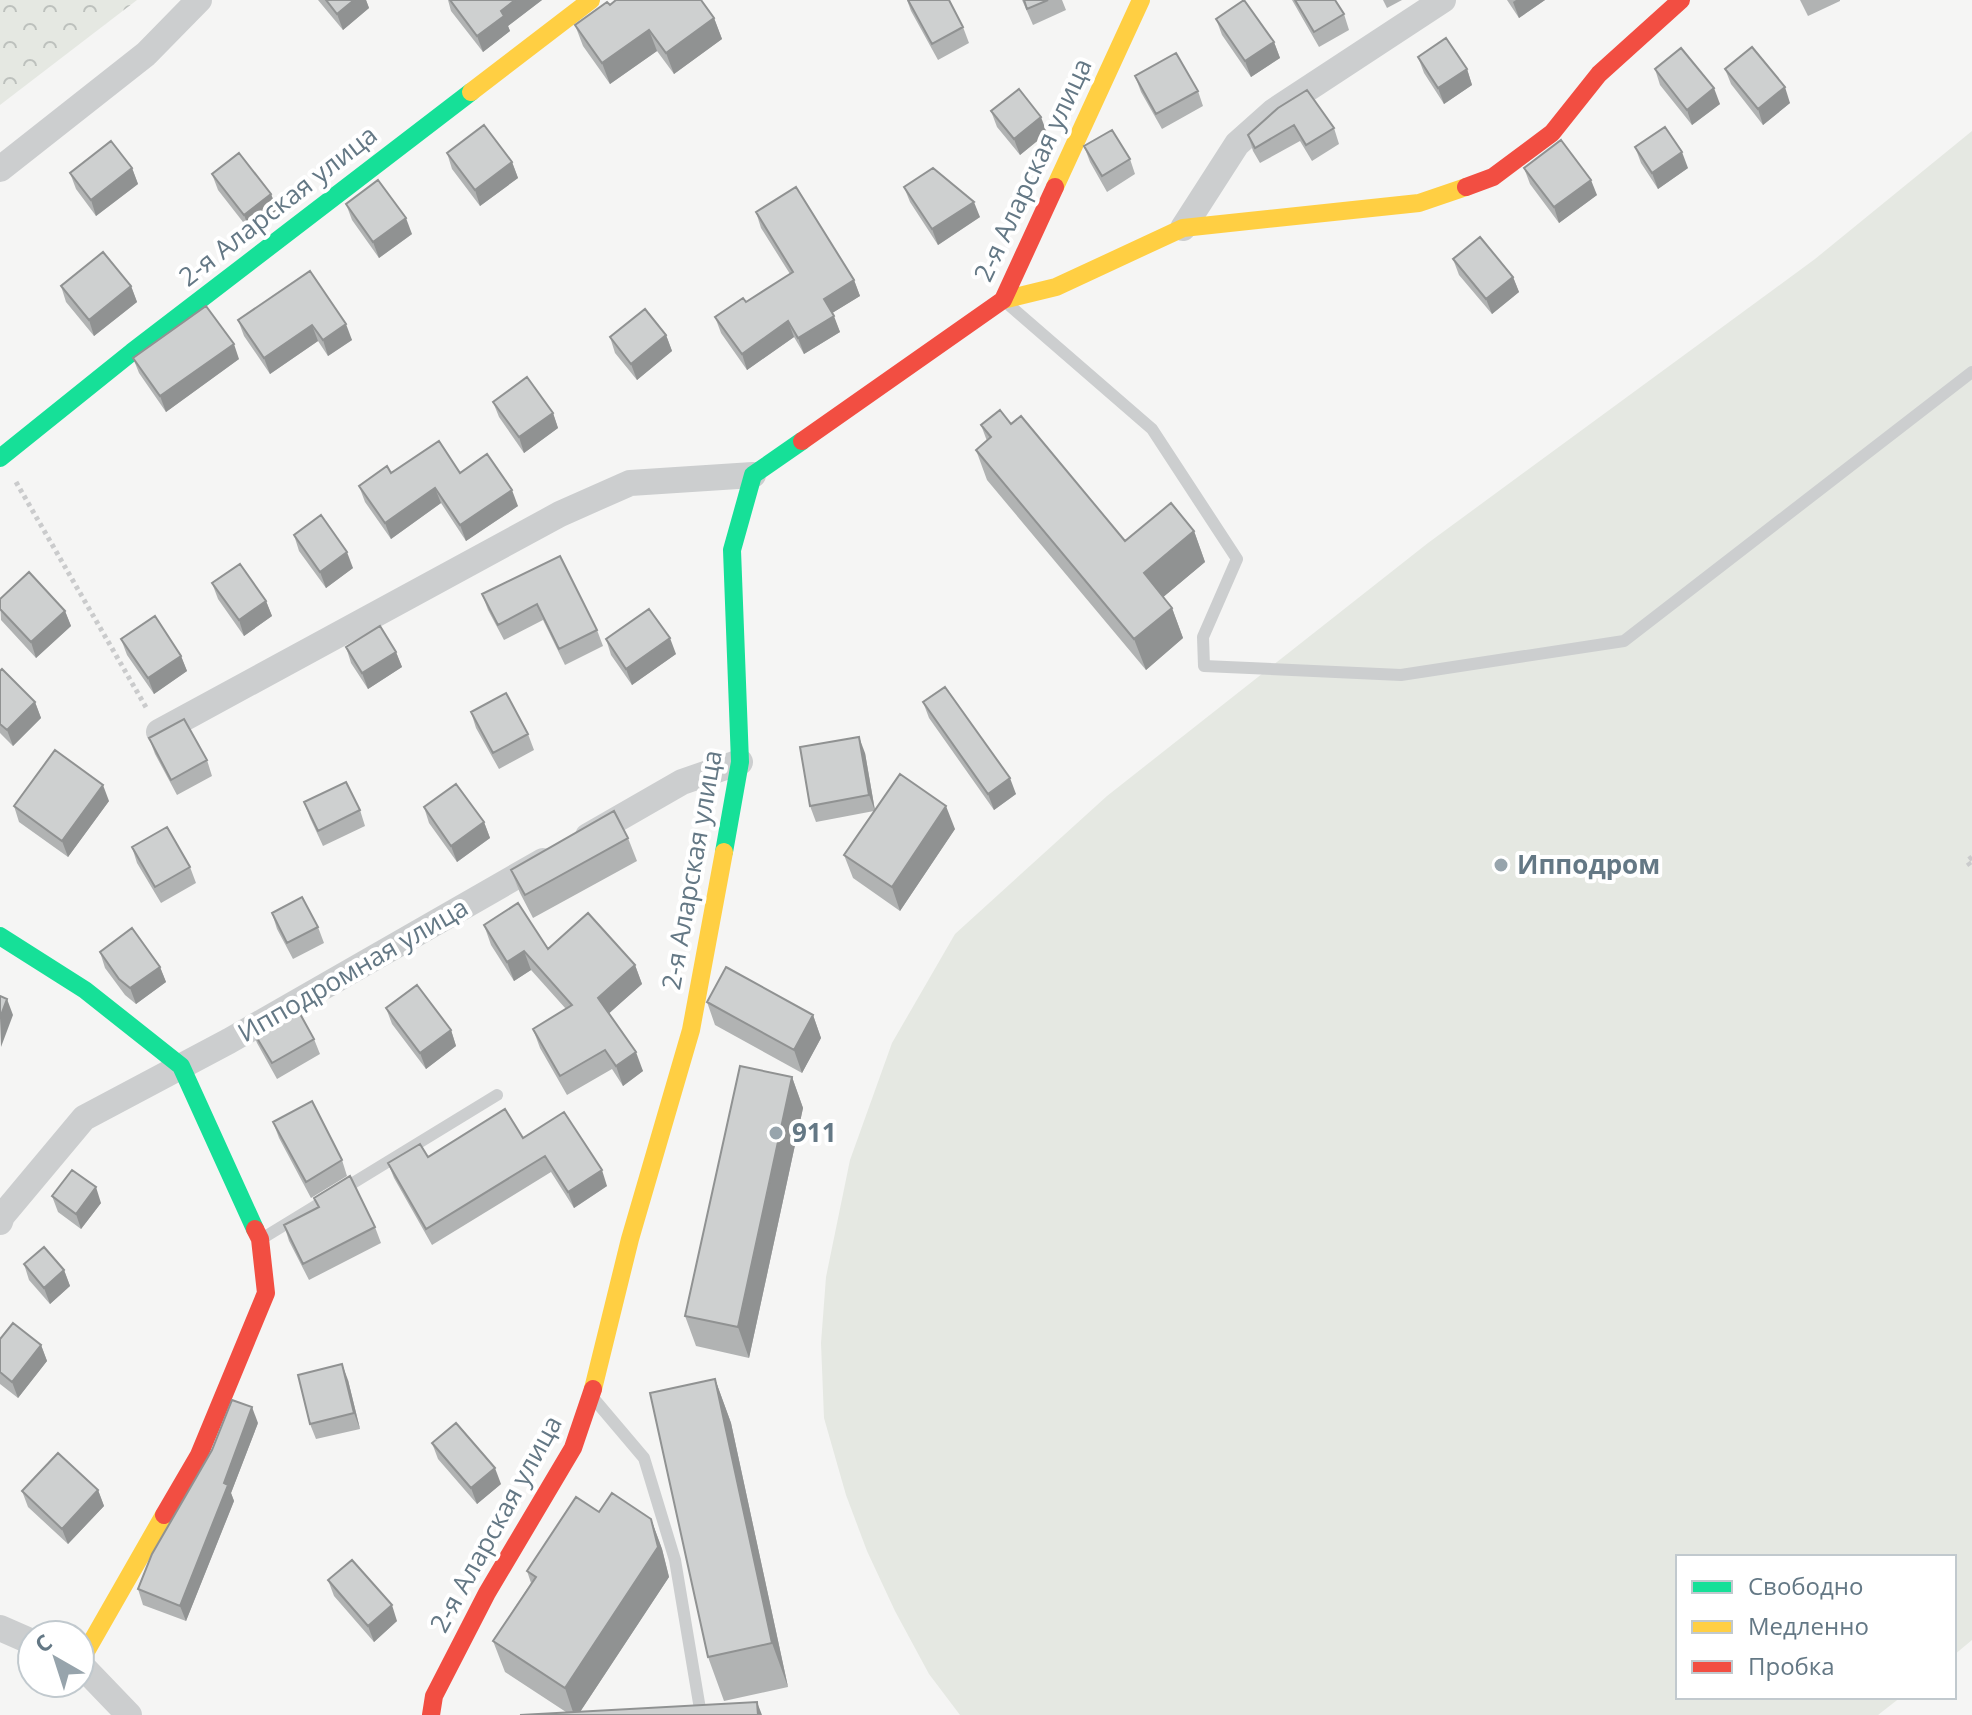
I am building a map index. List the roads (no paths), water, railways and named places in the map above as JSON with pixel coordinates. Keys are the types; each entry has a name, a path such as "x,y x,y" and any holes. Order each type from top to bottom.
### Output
{"street":[{"path":"0,169 146,54 199,0"},
{"name":"2-я Аларская улица","path":"0,457 144,342 591,0"},
{"name":"2-я Аларская улица","path":"431,1715 434,1696 487,1593 573,1448 600,1370 630,1239 691,1030 740,762 732,550 753,475 1003,300 1141,0"},
{"path":"1183,228 1237,144 1274,111 1443,0"},
{"path":"1003,300 1056,287 1183,228 1419,203 1493,177 1552,133 1599,74 1681,0"},
{"path":"159,732 560,514 630,483 753,475"},
{"name":"Ипподромная улица","path":"0,1222 84,1118 682,782 740,762"},
{"path":"0,936 85,990 181,1066 260,1239 266,1293 199,1455 96,1635"},
{"path":"96,1680 129,1715"}],"lane":[{"path":"1003,300 1152,429 1237,559 1203,637 1204,666 1401,675 1624,641 1972,372"},
{"path":"260,1239 497,1095"},
{"path":"591,1396 644,1458 675,1560 701,1715"}],"place":[{"name":"Ипподром","path":"1501,865"},
{"name":"911","path":"776,1133"}]}
